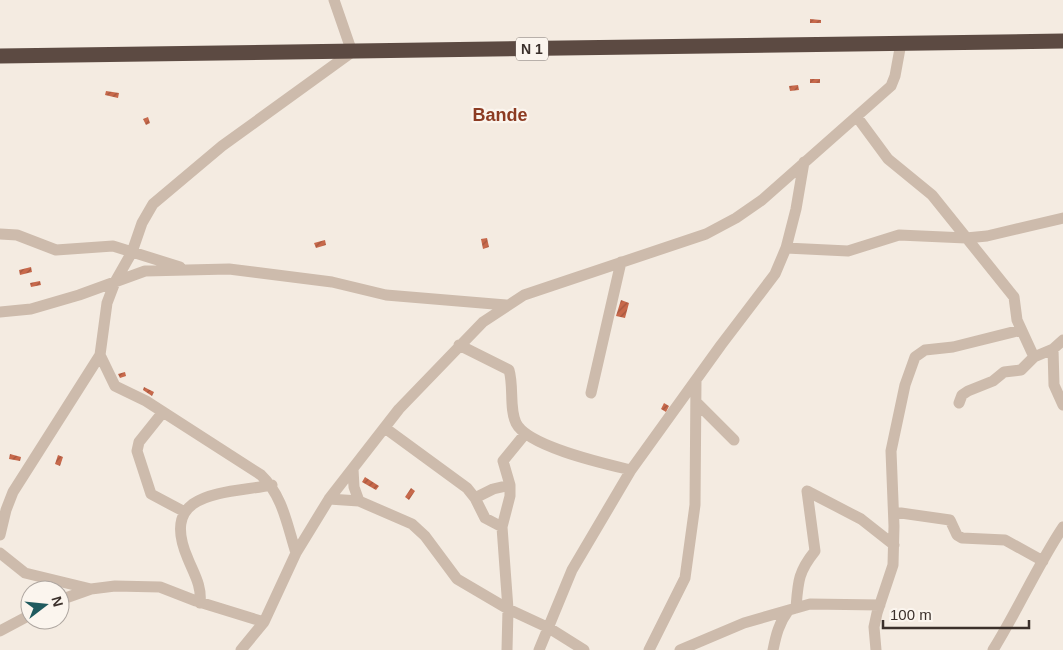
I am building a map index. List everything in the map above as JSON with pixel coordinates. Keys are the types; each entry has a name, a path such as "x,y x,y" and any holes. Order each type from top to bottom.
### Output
{"highway":[{"name":"N 1","path":"0,56 1063,41"}],"street":[{"path":"0,535 13,492 100,355 107,302 115,282 132,252 142,223 153,204 222,146 352,52 334,0"},
{"path":"241,650 264,622 296,553 329,499 385,428 459,345 483,322 506,305 556,283 706,234 736,218 762,200 891,86 895,76 901,43"},
{"path":"857,117 888,159 932,195 1014,297 1021,330 1034,357"},
{"path":"540,650 572,570 632,470 775,274 786,248 796,209 804,162"},
{"path":"786,248 848,251 900,235 966,238 987,236 1063,218"},
{"path":"0,234 17,236 56,250 113,246 189,270"},
{"path":"591,393 620,262"},
{"path":"0,312 31,309 145,271 229,269 332,282 386,295 506,305"},
{"path":"876,650 874,627 893,565 894,512 890,450 904,385 915,357 925,350 953,347 1021,330"},
{"path":"958,403 962,395 968,391 993,381 1004,372 1021,370 1034,357 1053,349 1063,340"},
{"path":"459,345 509,370 516,423 525,434 559,450 632,470"},
{"path":"1053,349 1054,385 1063,405"},
{"path":"100,355 115,386 146,401 261,475 272,485 280,500 296,553"},
{"path":"649,650 684,578 695,505 696,380"},
{"path":"696,402 734,440"},
{"path":"163,412 139,442 137,451 151,494 183,511"},
{"path":"385,428 467,488 476,498 485,518 502,526"},
{"path":"507,650 508,609 502,526 510,496 510,485 502,461 525,434"},
{"path":"353,469 354,486 359,501"},
{"path":"200,603 201,588 186,554 179,531 183,511 191,504 211,496 272,485"},
{"path":"476,498 492,489 510,485"},
{"path":"773,650 781,620 792,609 798,578 804,565 815,551 807,491 861,519 894,545"},
{"path":"329,499 359,501 412,524 425,536 457,579 508,609 548,628 584,650"},
{"path":"894,512 950,520 957,535 962,538 1005,540 1043,561"},
{"path":"993,650 1012,620 1063,527"},
{"path":"0,553 25,573 91,589"},
{"path":"70,596 91,589 115,586 160,587 200,603 264,622"},
{"path":"687,649 744,623 810,604 880,605"},
{"path":"0,631 20,620"}],"building":[{"path":"810,19 821,20 821,23 810,23"},
{"path":"810,79 820,79 820,83 810,83"},
{"path":"798,85 799,90 790,91 789,86"},
{"path":"106,91 119,93 118,98 105,95"},
{"path":"148,117 150,123 146,125 143,119"},
{"path":"487,238 489,247 483,249 481,239"},
{"path":"325,240 326,245 316,248 314,243"},
{"path":"31,267 32,272 20,275 19,270"},
{"path":"40,281 41,285 31,287 30,283"},
{"path":"621,300 629,303 625,318 616,316"},
{"path":"125,372 126,376 120,378 118,374"},
{"path":"144,387 154,392 152,396 143,390"},
{"path":"664,403 669,406 666,412 661,409"},
{"path":"10,454 21,457 20,461 9,459"},
{"path":"58,455 63,457 60,466 55,464"},
{"path":"365,477 379,486 376,490 362,482"},
{"path":"411,488 415,491 409,500 405,497"}],"district":[{"name":"Bande","path":"500,115"}]}
